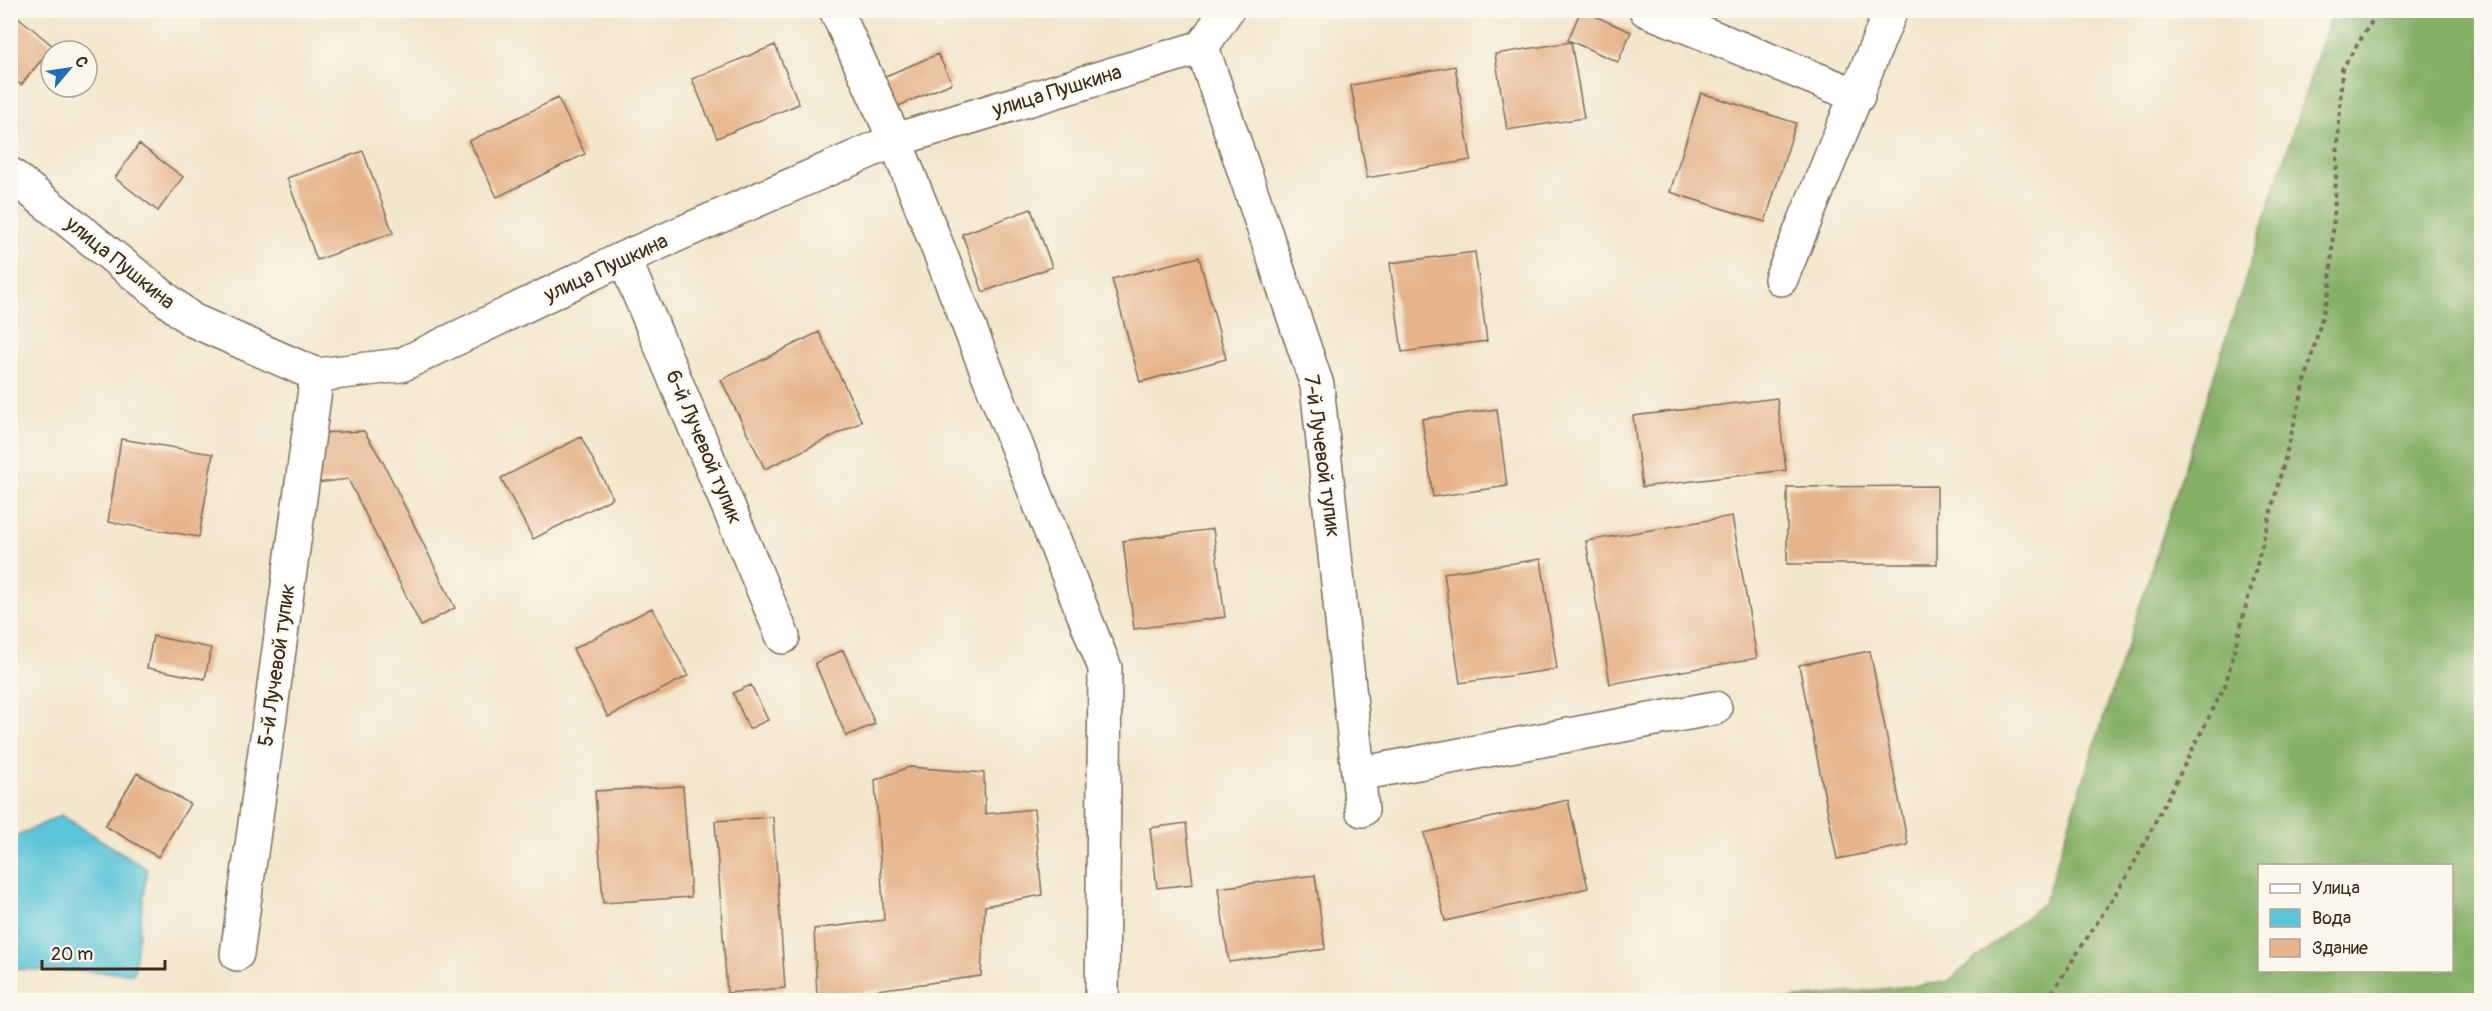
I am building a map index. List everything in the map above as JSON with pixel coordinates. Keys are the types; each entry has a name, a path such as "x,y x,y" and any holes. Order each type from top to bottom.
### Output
{"street":[{"path":"836,10 895,140 1105,668 1102,1000"},
{"path":"1202,47 1227,10"},
{"path":"1646,10 1857,96"},
{"path":"1781,279 1891,10"},
{"name":"улица Пушкина","path":"16,189 192,320 317,375 400,365 624,258 895,140 1202,47"},
{"name":"7-й Лучевой тупик","path":"1202,47 1317,385 1362,810"},
{"name":"6-й Лучевой тупик","path":"624,258 783,637"},
{"name":"5-й Лучевой тупик","path":"237,954 317,375"},
{"path":"1358,774 1715,708"}],"path":[{"path":"2047,1000 2129,873 2225,686 2330,287 2342,69 2379,10"}],"green space":[{"path":"2332,11 2481,11 2481,1000 1780,1000 1947,982 2044,902"}],"water":[{"path":"61,815 147,869 134,973 11,969 11,839"}],"building":[{"path":"1581,10 1631,32 1618,62 1568,40"},
{"path":"12,12 45,39 39,39 39,63 21,85 10,77"},
{"path":"1571,42 1584,118 1507,130 1495,54"},
{"path":"775,45 799,104 717,138 692,79"},
{"path":"938,54 952,83 896,107 883,77"},
{"path":"1455,66 1471,160 1367,178 1351,85"},
{"path":"1701,93 1796,123 1765,222 1670,192"},
{"path":"558,98 585,154 497,197 469,141"},
{"path":"139,144 183,177 158,211 115,178"},
{"path":"363,151 393,233 317,260 287,178"},
{"path":"1031,209 1052,267 983,292 962,234"},
{"path":"1475,252 1487,341 1402,352 1390,263"},
{"path":"1199,257 1226,359 1140,382 1112,279"},
{"path":"819,332 862,422 765,469 721,380"},
{"path":"1777,398 1786,470 1642,487 1633,416"},
{"path":"1497,409 1507,486 1433,497 1422,419"},
{"path":"364,431 383,462 455,608 421,626 348,479 317,483 318,433"},
{"path":"581,437 613,498 533,539 501,478"},
{"path":"121,439 213,454 199,537 108,522"},
{"path":"1937,486 1937,564 1787,564 1787,487"},
{"path":"1732,516 1757,658 1610,684 1586,541"},
{"path":"1213,529 1225,617 1134,629 1123,541"},
{"path":"1541,559 1557,669 1460,683 1444,573"},
{"path":"652,608 688,676 608,717 573,649"},
{"path":"153,636 211,648 205,679 147,668"},
{"path":"843,650 875,724 846,736 815,663"},
{"path":"1870,651 1908,845 1837,859 1799,665"},
{"path":"751,685 768,720 749,729 733,693"},
{"path":"909,767 984,773 985,814 1034,809 1042,895 985,906 981,976 817,998 814,929 884,920 875,780"},
{"path":"137,773 190,804 158,857 105,826"},
{"path":"683,786 691,897 603,903 595,791"},
{"path":"1568,800 1588,888 1445,921 1424,833"},
{"path":"773,817 785,988 727,993 715,821"},
{"path":"1186,823 1193,884 1157,888 1150,828"},
{"path":"1315,875 1325,949 1229,962 1218,888"}]}
